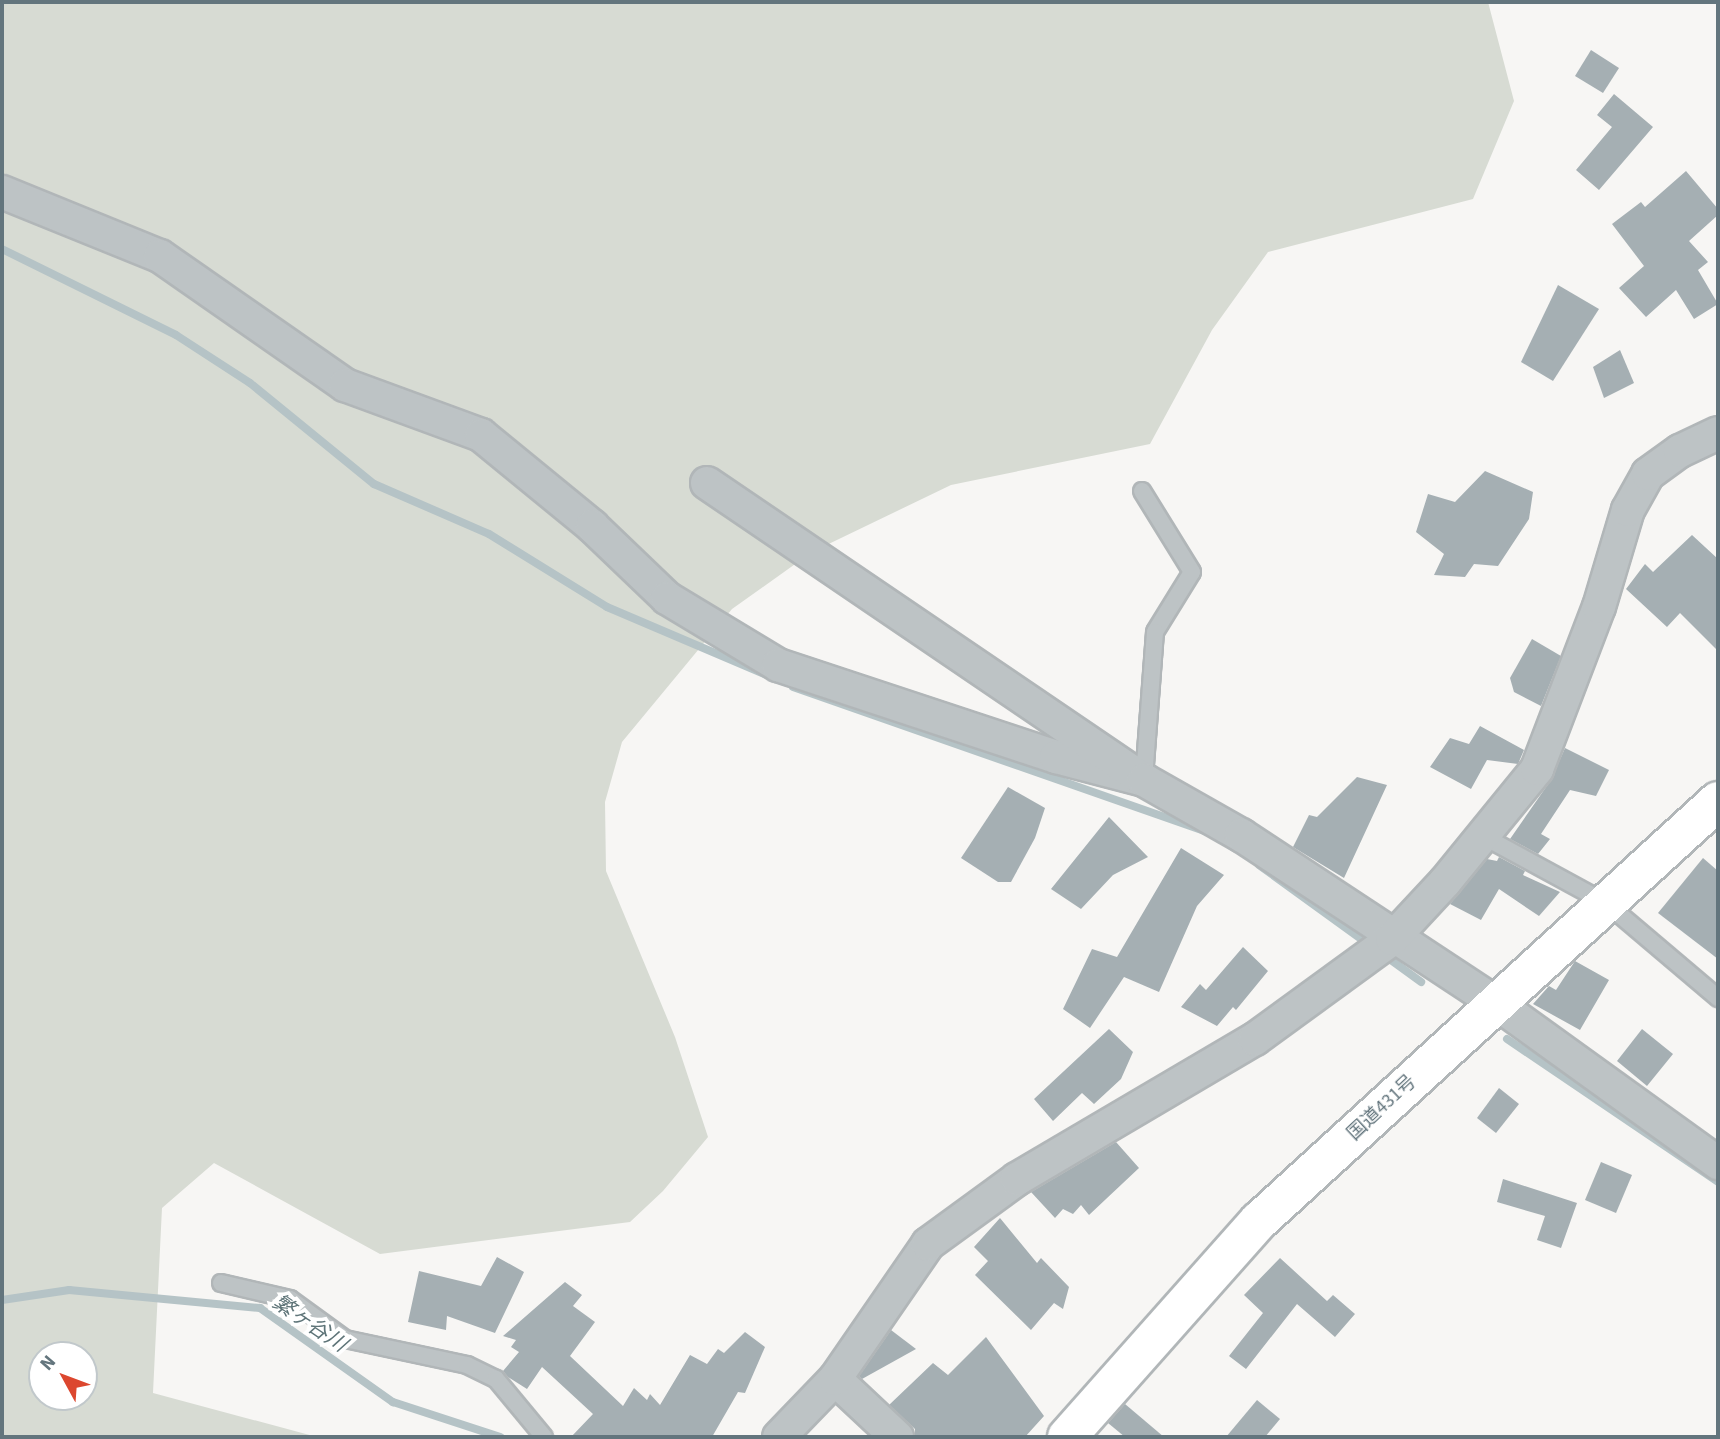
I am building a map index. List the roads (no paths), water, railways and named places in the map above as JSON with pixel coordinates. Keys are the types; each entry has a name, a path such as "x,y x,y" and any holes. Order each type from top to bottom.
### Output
{"highway":[{"name":"国道431号","path":"1067,1437 1259,1221 1718,801"}],"street":[{"path":"2,192 160,256 345,385 481,435 592,526 667,598 778,665 1056,757 1144,780"},
{"path":"779,1437 835,1379 928,1244 1017,1179 1255,1039 1392,939 1483,836 1537,769 1599,607 1628,510 1648,474 1680,451 1718,433"},
{"path":"707,483 1144,780 1241,835 1392,939 1496,1003 1718,1163"},
{"path":"835,1379 897,1437"}],"lane":[{"path":"1142,491 1192,572 1155,632 1144,780"},
{"path":"1483,836 1606,904 1718,999"},
{"path":"221,1283 290,1298 345,1339 477,1370 496,1379 544,1437"}],"waterway":[{"path":"2,249 176,335 250,383 374,484 489,534 607,607 769,676"},
{"path":"793,687 1207,832"},
{"path":"1259,865 1371,946"},
{"path":"1384,955 1421,982"},
{"path":"1507,1039 1718,1182"},
{"name":"繁ヶ谷川","path":"2,1300 69,1290 260,1308 393,1402 500,1437"}]}
